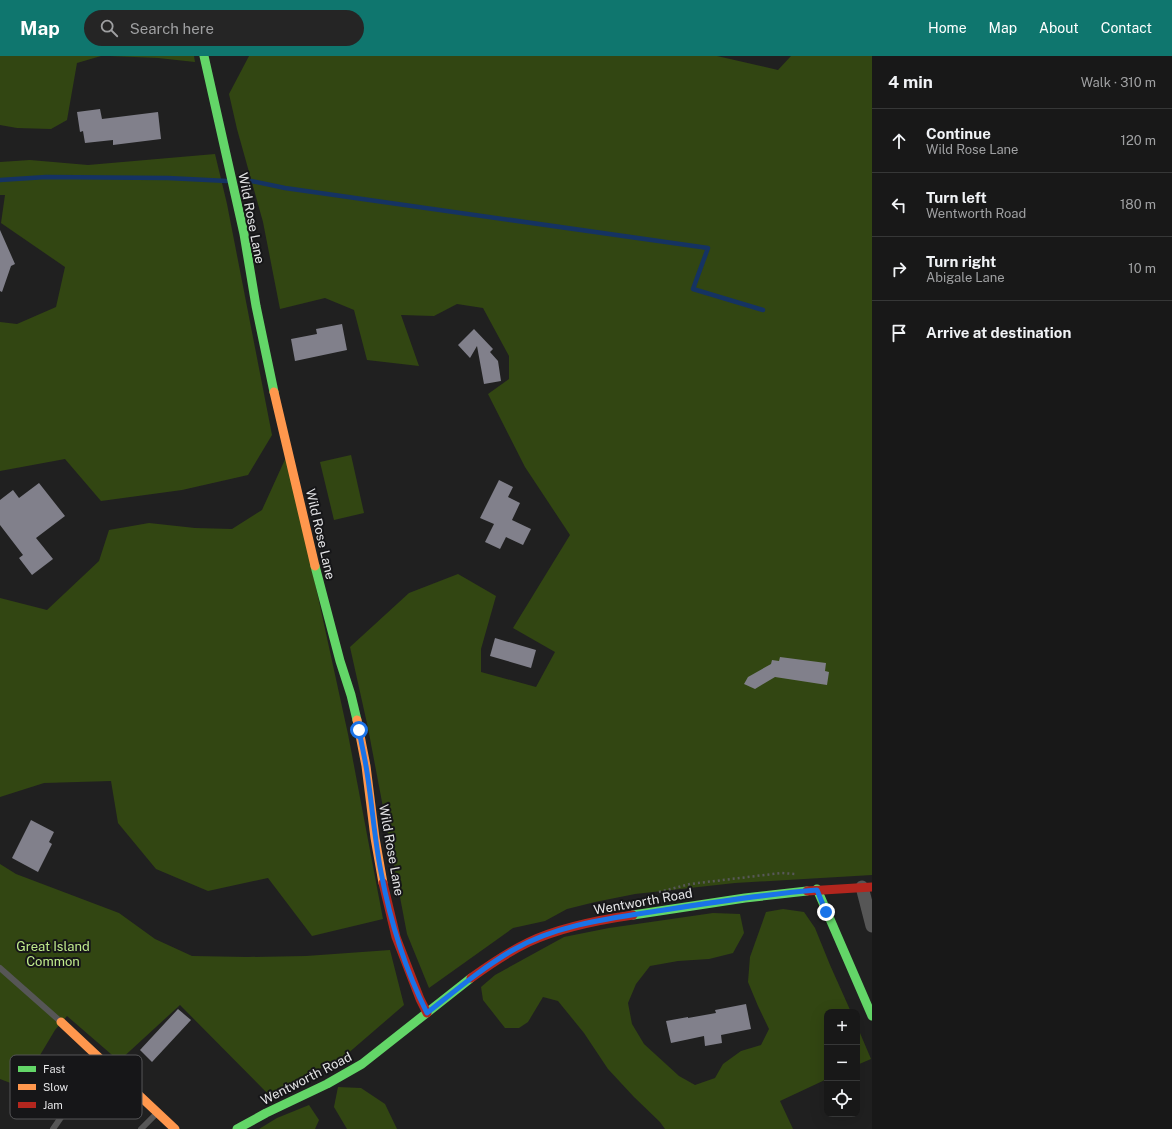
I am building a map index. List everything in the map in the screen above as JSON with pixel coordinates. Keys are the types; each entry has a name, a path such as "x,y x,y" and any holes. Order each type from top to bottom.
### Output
{"street":[{"name":"Wild Rose Lane","path":"204,56 244,234 256,306 274,391 321,591 351,695 359,730 366,766 381,873 396,938 427,1013"},
{"name":"Wentworth Road","path":"237,1129 259,1116 325,1086 357,1068 483,969 513,950 555,932 633,915 751,897 817,890 867,887"},
{"path":"867,887 872,926"},
{"path":"817,890 872,1016"},
{"path":"61,1022 96,1055"},
{"path":"142,1098 175,1129"}],"lane":[{"path":"0,968 61,1022"},
{"path":"141,1129 158,1113"},
{"path":"53,1129 60,1119"}],"green space":[{"path":"0,56 101,56 77,63 67,120 51,129 17,128 0,125"},
{"path":"110,56 194,56 195,62 158,58"},
{"path":"249,56 717,56 778,70 791,56 872,56 872,875 735,883 635,894 567,909 545,921 513,928 429,988 407,934 368,728 350,647 409,593 458,574 496,596 481,649 481,672 536,687 555,652 513,628 570,535 525,467 488,394 509,379 509,356 483,308 457,304 434,316 401,315 419,366 367,360 354,310 325,298 280,309 263,222 237,129 229,94"},
{"path":"215,154 227,204 272,435 248,475 182,490 101,501 65,459 0,471 0,322 17,324 56,307 65,267 1,223 5,195 0,195 0,162 30,160 88,165"},
{"path":"287,455 348,734 383,919 312,936 268,878 208,891 156,869 118,823 111,781 44,783 0,797 0,598 47,610 99,561 109,530 149,523 195,528 232,529 262,510"},
{"path":"351,455 364,513 334,520 320,462"},
{"name":"Great Island Common","path":"0,864 16,874 119,913 155,939 192,956 306,956 390,950 404,1005 346,1055 269,1095 180,1005 126,1055 112,1055 67,1016 55,1030 40,1055 10,1055 10,1083 0,1079"},
{"path":"783,909 804,912 815,928 850,1009 824,1009 824,1080 780,1101 793,1129 665,1129 608,1069 584,1033 558,1001 543,997 528,1022 519,1028 505,1028 483,1000 481,987 495,975 564,937 609,928 713,913 740,914 744,933 733,953 709,959 678,961 650,966 636,984 628,1003 632,1024 644,1044 679,1076 695,1085 715,1078 723,1064 741,1051 761,1045 769,1029 748,982 750,957 766,912"},
{"path":"860,1033 871,1059 860,1064"},
{"path":"338,1087 361,1088 385,1104 397,1129 347,1129 334,1107"},
{"path":"309,1105 319,1120 315,1129 259,1129 277,1118"}],"building":[{"path":"100,109 102,119 158,112 161,139 113,145 113,140 85,143 83,131 80,132 77,112"},
{"path":"0,230 15,264 11,266 2,292 0,291"},
{"path":"342,324 347,350 295,361 291,339 317,334 316,329"},
{"path":"474,329 493,349 490,352 498,361 501,381 484,384 477,346 470,358 458,345"},
{"path":"499,480 513,487 508,497 520,503 512,520 531,529 523,545 506,537 500,549 485,542 494,524 480,518"},
{"path":"39,483 65,516 36,538 53,559 32,575 19,558 23,555 0,525 0,500 13,490 19,498"},
{"path":"495,638 536,650 531,668 490,656"},
{"path":"780,657 826,663 825,671 829,672 827,685 775,677 755,689 744,684 748,677 771,664 772,660 779,661"},
{"path":"31,820 54,832 49,842 52,844 38,872 12,858"},
{"path":"746,1004 751,1029 721,1035 722,1043 705,1046 704,1036 671,1043 666,1021 716,1013 715,1010"},
{"path":"178,1009 191,1020 152,1062 140,1050"}],"waterway":[{"path":"0,180 46,177 168,178 227,181"},
{"path":"242,179 285,188 708,248 693,289 763,310"}],"traffic: fast":[{"path":"204,56 244,234 256,306 274,392"},
{"path":"315,566 357,720"},
{"path":"817,889 872,1016"},
{"path":"633,915 745,898 807,891"},
{"path":"237,1129 266,1113 327,1084 362,1064 471,978"}],"traffic: slow":[{"path":"274,392 315,566"},
{"path":"357,720 366,766 375,838 383,883"},
{"path":"61,1022 96,1055"},
{"path":"142,1098 175,1129"}],"traffic: jam":[{"path":"383,883 396,937 427,1013"},
{"path":"807,891 872,887"},
{"path":"471,978 506,954 541,937 580,925 633,915"}],"route":[{"path":"359,730 366,766 381,873 396,938 427,1013 483,969 513,950 555,932 625,917 751,897 817,890 826,912"}]}
